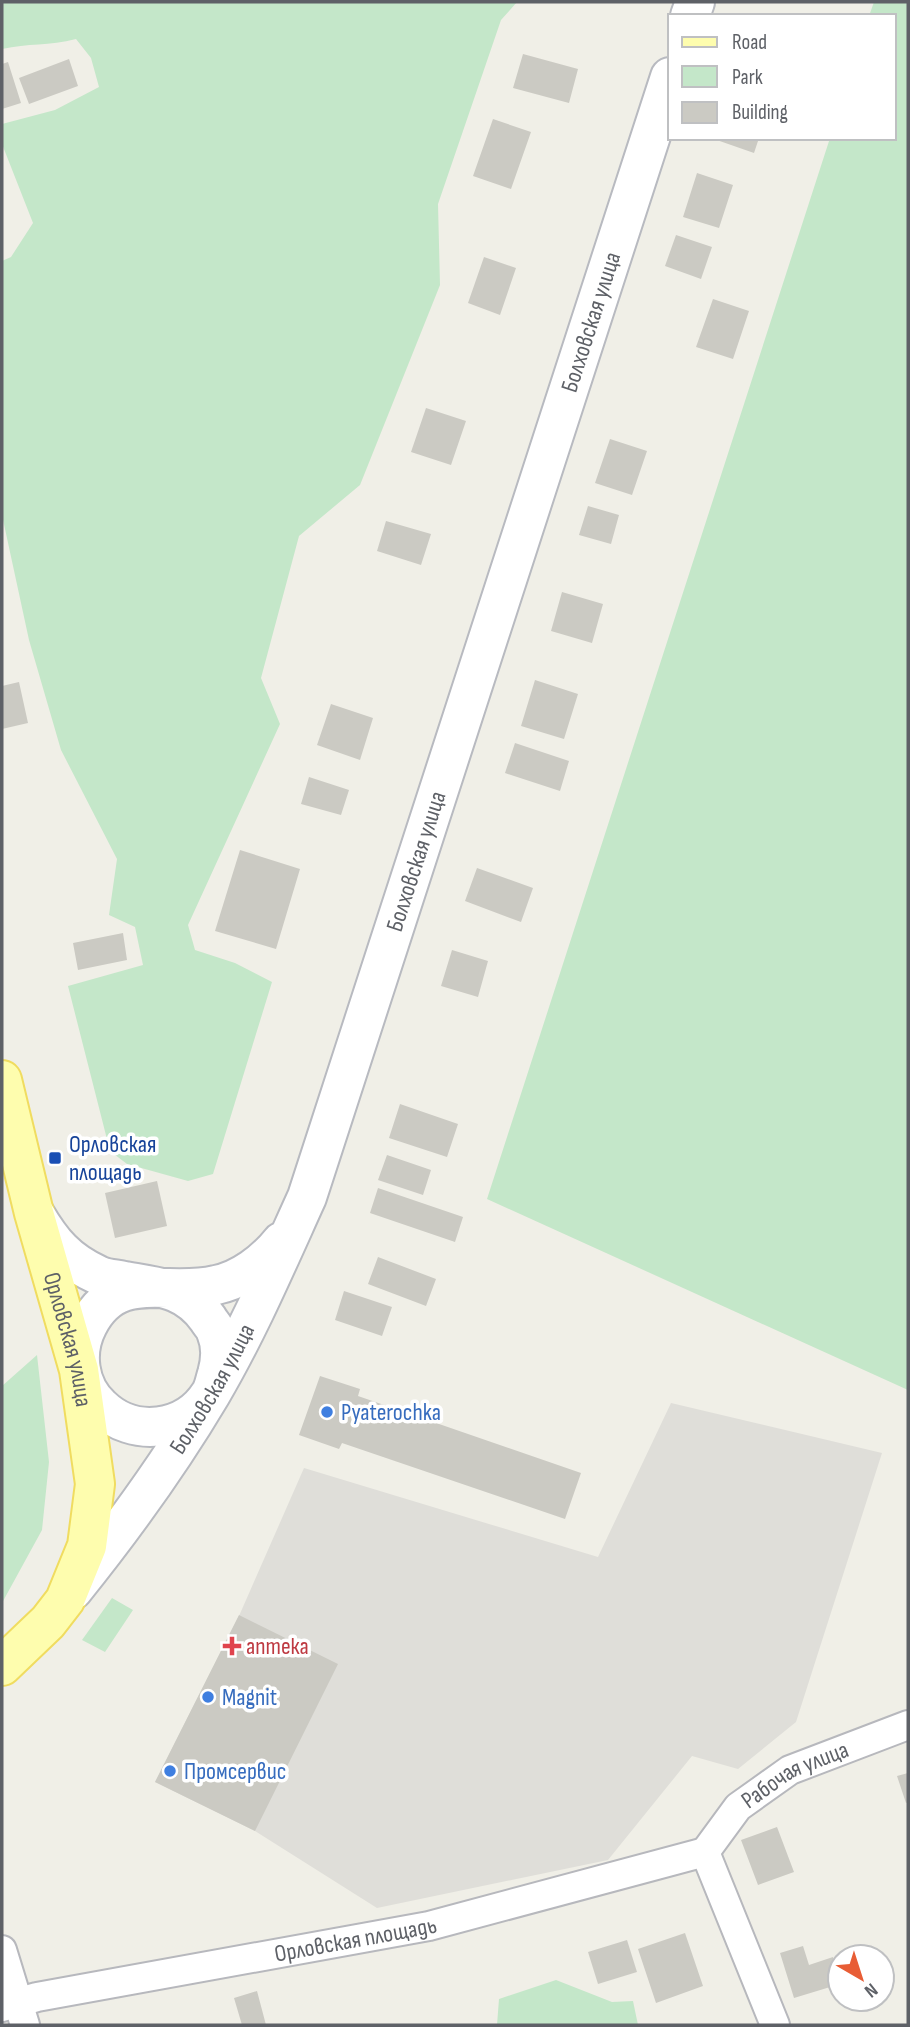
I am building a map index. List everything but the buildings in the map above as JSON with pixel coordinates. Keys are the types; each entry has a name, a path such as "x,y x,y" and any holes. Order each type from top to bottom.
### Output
{"main road":[{"name":"Болховская улица","path":"65,1600 156,1481 212,1392 261,1299 307,1197 668,83"},
{"name":"Орловская улица","path":"2,1080 34,1213 79,1370 95,1484 87,1546 65,1600"},
{"path":"34,1213 62,1253 80,1266 102,1277 171,1289 198,1304 216,1332 221,1358 212,1392 193,1413 173,1424 140,1428 111,1417 92,1399 79,1370 81,1338 96,1310 117,1293 139,1286 171,1289 215,1286 236,1279 256,1266 279,1244 307,1197"},
{"path":"2,1666 48,1622 65,1600"}],"street":[{"name":"Рабочая улица","path":"705,1852 738,1807 790,1770 908,1725"},
{"name":"Орловская площадь","path":"15,2011 429,1926 705,1852"},
{"path":"705,1852 775,2025"},
{"path":"2,1950 15,2011"}],"shaded area":[{"path":"671,1403 882,1453 796,1722 738,1769 692,1756 608,1860 377,1908 255,1831 155,1782 239,1616 304,1468 598,1557"}],"green space":[{"path":"2,2 517,2 501,20 438,204 440,285 360,485 299,536 261,678 280,724 188,925 195,950 235,963 272,982 213,1174 188,1181 127,1164 110,1151 68,986 143,965 135,927 109,915 117,859 61,750 29,640 2,515 2,261 11,257 33,223 2,144 2,124 55,110 99,87 91,58 76,39 2,49"},
{"path":"874,2 908,2 908,1390 487,1199 829,140 896,140 896,14 870,14"},
{"path":"37,1355 49,1462 42,1530 2,1603 2,1386"},
{"path":"112,1598 133,1610 105,1652 82,1640"},
{"path":"556,1980 612,2002 633,2001 638,2025 497,2025 499,1999"}],"place":[{"name":"Орловская площадь","path":"55,1158"},
{"name":"Pyaterochka","path":"327,1412"},
{"name":"аптека","path":"232,1646"},
{"name":"Magnit","path":"208,1697"},
{"name":"Промсервис","path":"170,1771"}]}
